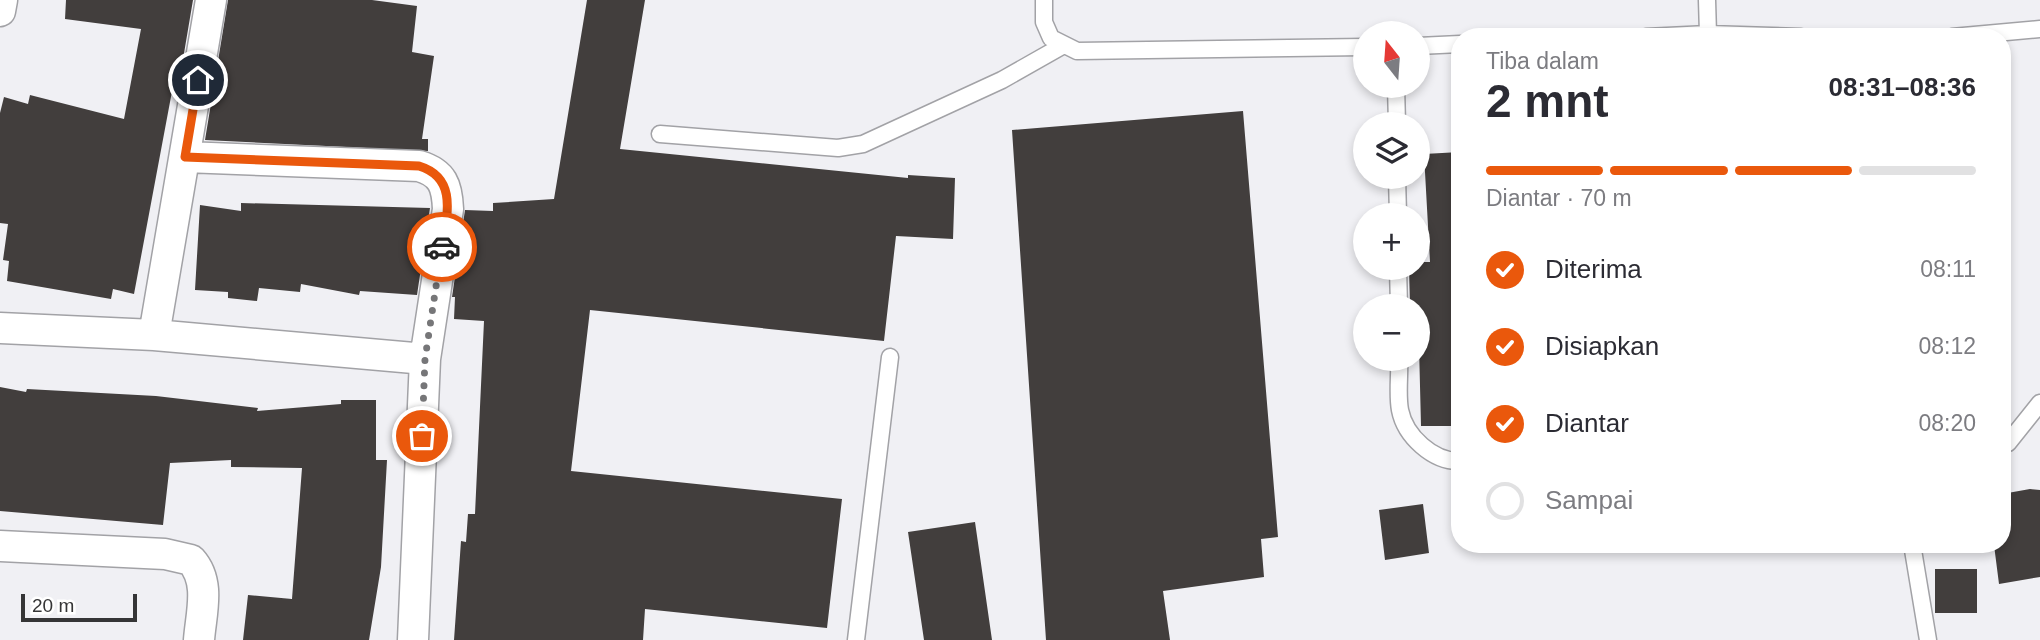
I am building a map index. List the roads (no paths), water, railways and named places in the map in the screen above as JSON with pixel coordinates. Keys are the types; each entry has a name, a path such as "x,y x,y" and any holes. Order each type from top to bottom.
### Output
{"street":[{"path":"0,11 2,0"},
{"path":"154,335 211,0"},
{"path":"185,157 419,166 432,170 442,178 447,189 448,209 425,359 413,640"},
{"path":"0,328 154,335 425,359"},
{"path":"0,546 183,556 191,560 202,575 204,588 199,640"}],"lane":[{"path":"1044,0 1044,22 1051,38 1062,46 1077,51 1353,47"},
{"path":"1707,0 1708,28"},
{"path":"2011,32 2040,29"},
{"path":"1430,45 1451,44"},
{"path":"660,134 838,148 863,144 1002,79 1062,46"},
{"path":"856,640 890,357"},
{"path":"1399,371 1400,410 1409,432 1432,454 1451,462"},
{"path":"2011,439 2040,403"},
{"path":"1914,553 1928,640"}]}
